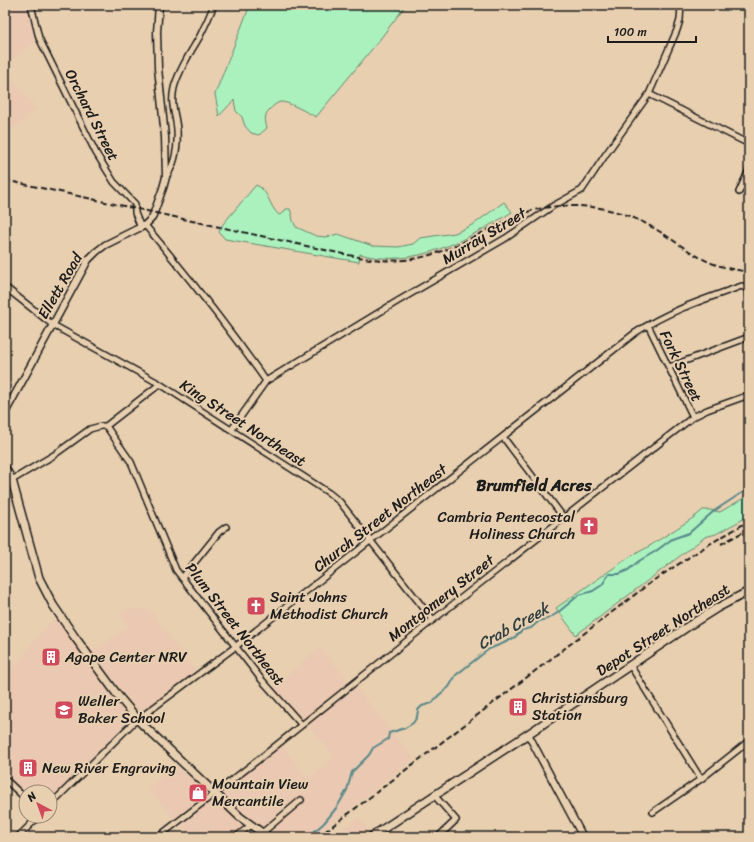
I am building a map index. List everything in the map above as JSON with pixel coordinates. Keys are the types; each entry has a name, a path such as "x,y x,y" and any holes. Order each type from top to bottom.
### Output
{"main road":[{"path":"5,468 12,480 34,562 45,590 67,626 119,697 138,720 214,793 265,835"},
{"name":"Depot Street Northeast","path":"371,837 717,608 749,592"}],"street":[{"name":"Orchard Street","path":"31,5 39,38 69,100 106,170 117,186 135,204 135,213 143,227 207,301 238,341 266,381"},
{"name":"Ellett Road","path":"5,413 88,260 105,245 143,227 152,218 166,177 165,137 158,68 157,32 159,5"},
{"path":"166,177 172,168 176,155 177,130 172,106 174,86 214,5"},
{"name":"Murray Street","path":"232,429 258,390 266,381 506,238 553,206 582,190 649,94 677,30 680,20 681,5"},
{"path":"649,94 749,144"},
{"path":"739,192 749,170"},
{"name":"Church Street Northeast","path":"58,797 122,732 235,647 635,333 669,314 742,286 747,289 749,296"},
{"name":"King Street Northeast","path":"5,288 53,325 160,384 232,429 329,493 340,502 433,620"},
{"name":"Fork Street","path":"648,325 693,417"},
{"path":"669,367 749,337"},
{"path":"12,480 54,455 90,429 106,426 160,384"},
{"name":"Montgomery Street","path":"158,837 693,417 707,410 749,395"},
{"name":"Plum Street Northeast","path":"106,426 131,462 172,561 182,578 261,680 301,724"},
{"path":"503,437 564,518"},
{"path":"182,578 219,532 226,527"},
{"path":"630,665 701,779"},
{"path":"528,734 583,837"},
{"path":"653,812 701,779 749,741"},
{"path":"5,779 18,791"},
{"path":"434,796 456,820 438,837"},
{"path":"265,835 301,800"},
{"path":"18,837 31,824"},
{"path":"236,837 251,825"}],"shaded area":[{"path":"5,5 27,5 37,40 5,64"},
{"path":"5,71 36,109 5,134"},
{"path":"128,609 149,610 196,672 139,713 92,652 129,627 120,614"},
{"name":"Weller Baker School","path":"55,618 129,718 127,723 58,792 58,784 18,784 18,789 5,777 5,651 16,667 36,638"},
{"path":"320,648 353,686 354,685 414,759 312,837 278,837 251,820 222,792 281,744 309,780 334,756 307,723 297,716 272,689"},
{"path":"175,764 242,826 259,837 194,837 148,789"},
{"path":"358,818 368,830 358,837 333,837"}],"green space":[{"path":"250,5 406,5 316,117 293,105 280,102 274,105 267,112 265,118 267,128 259,135 251,133 245,126 242,117 236,111 234,100 219,116 215,94"},
{"path":"256,185 264,191 273,208 279,215 286,209 290,209 296,227 316,236 326,237 338,234 373,246 398,247 413,244 420,238 455,233 474,224 504,202 512,212 477,232 439,249 420,255 400,258 380,258 360,254 359,262 225,239 219,232 223,224"},
{"path":"749,495 749,516 716,534 705,537 576,635 556,608 628,558 648,547 703,510 720,512"}],"waterway":[{"name":"Crab Creek","path":"308,837 324,823 337,807 347,790 352,772 369,755 373,748 388,739 389,733 405,728 413,723 417,717 418,710 422,706 432,703 449,687 456,675 489,649 515,637 522,630 531,628 539,621 556,614 579,595 593,591 602,585 609,574 619,574 628,570 672,539 689,533 714,511 749,489"}],"railway":[{"path":"5,180 344,254 386,260 408,260 443,251 500,223 534,210 550,207 585,206 607,209 627,215 647,224 707,261 727,268 749,272"},
{"path":"318,837 654,580 708,545 749,521"},
{"path":"721,544 749,529"}],"place":[{"name":"Cambria Pentecostal Holiness Church","path":"589,526"},
{"name":"Saint Johns Methodist Church","path":"256,606"},
{"name":"Agape Center NRV","path":"51,657"},
{"name":"Christiansburg Station","path":"518,707"},
{"name":"Weller Baker School","path":"64,710"},
{"name":"New River Engraving","path":"28,768"},
{"name":"Mountain View Mercantile","path":"198,793"}],"district":[{"name":"Brumfield Acres","path":"534,485"}]}
